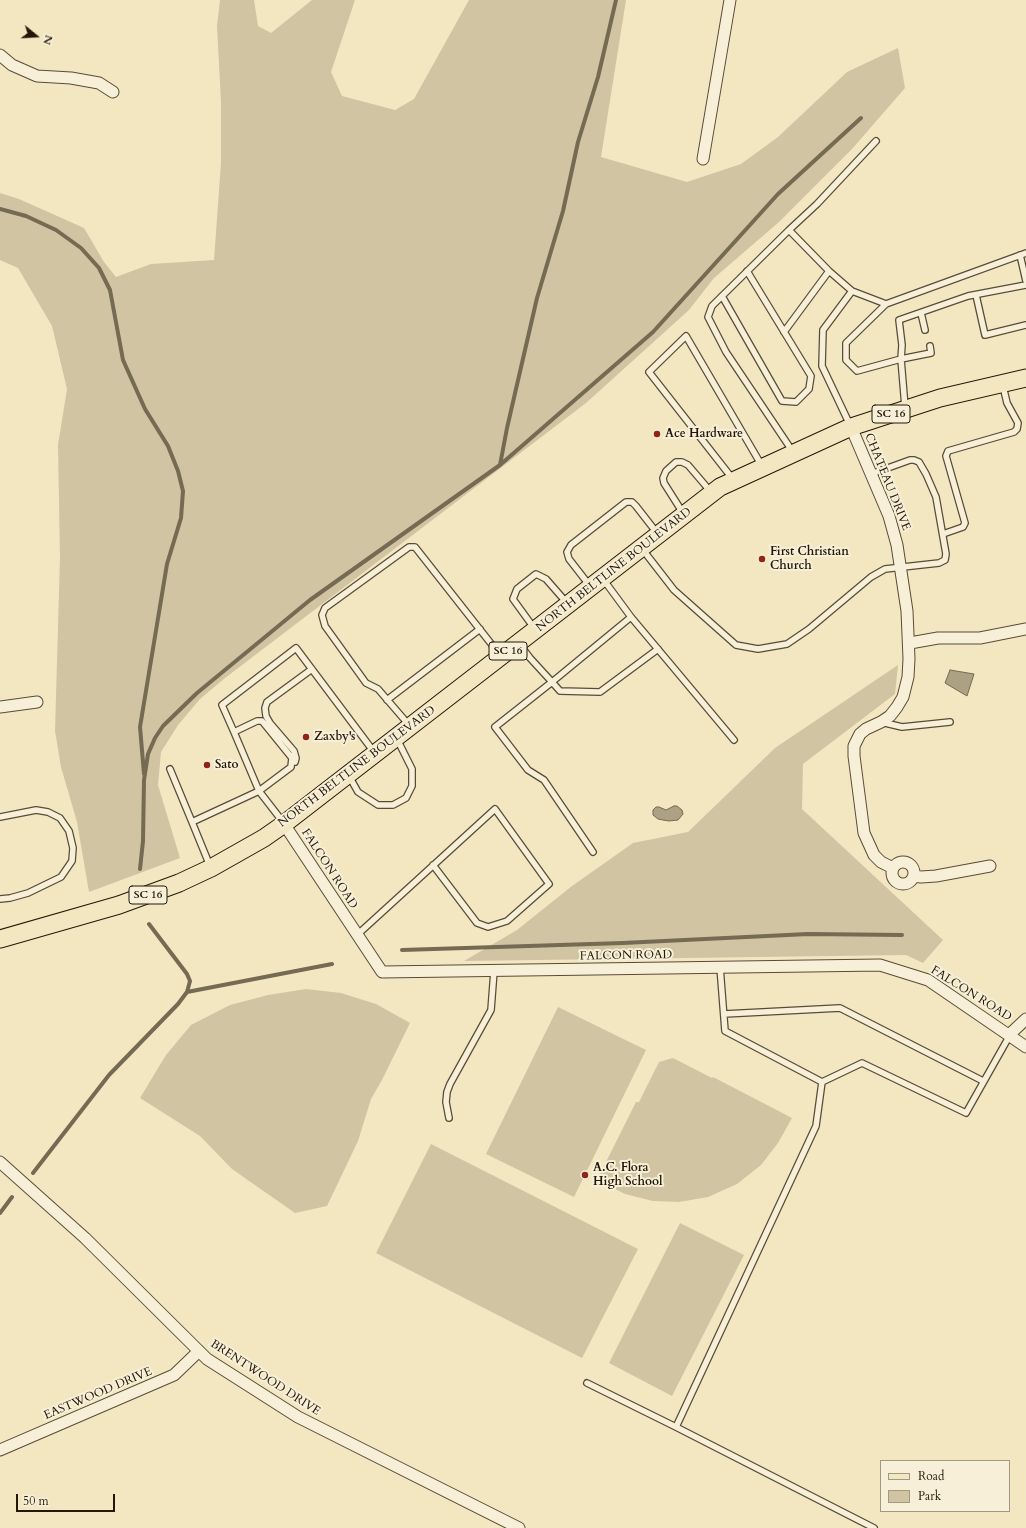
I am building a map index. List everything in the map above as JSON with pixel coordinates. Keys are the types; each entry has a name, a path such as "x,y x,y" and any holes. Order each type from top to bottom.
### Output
{"main road":[{"name":"NORTH BELTLINE BOULEVARD","path":"0,939 119,905 179,883 244,850 284,824 720,487 851,426 940,398 1026,378"}],"street":[{"path":"703,159 730,0"},
{"path":"0,55 12,65 37,76 71,78 99,83 112,92"},
{"name":"CHATEAU DRIVE","path":"851,426 889,516 897,545 910,643 908,677 903,697 890,716 866,729 860,734 854,746 864,833 868,845 874,855 881,862 893,868 892,871 894,878 899,883 906,883 914,876 936,876 990,866"},
{"path":"910,643 938,638 980,638 1008,634 1026,629"},
{"path":"0,707 36,702"},
{"name":"FALCON ROAD","path":"284,824 382,972 880,965 928,980 1010,1034 1026,1047"},
{"path":"893,868 898,863 906,862 912,866 914,876"},
{"path":"1010,1034 1026,1019"},
{"name":"BRENTWOOD DRIVE","path":"0,1162 85,1238 207,1359 298,1417 519,1528"},
{"name":"EASTWOOD DRIVE","path":"0,1450 174,1375 199,1351"}],"lane":[{"path":"794,453 726,352 708,317 712,306 817,204 876,141"},
{"path":"789,230 829,271 852,291 886,304"},
{"path":"930,346 931,353 901,359 857,371 846,360 846,343 886,304 1026,253"},
{"path":"1020,255 1026,281"},
{"path":"722,296 782,401 796,402 809,389 811,376 747,271"},
{"path":"784,332 829,271"},
{"path":"905,409 901,359 902,345 899,320 968,296 1026,285"},
{"path":"851,426 822,366 823,330 852,291"},
{"path":"976,295 985,334 1026,325"},
{"path":"921,313 925,330"},
{"path":"734,481 649,372 686,336 763,468"},
{"path":"943,534 963,527 965,523 946,456 948,451 1014,432 1017,429 1018,423 1007,403 1003,384"},
{"path":"641,548 674,590 736,645 758,649 787,644 809,630 871,578 885,569 939,563 945,560 946,554 936,497 919,462 910,460 871,474"},
{"path":"685,515 664,483 663,478 666,471 676,462 682,462 688,465 712,494"},
{"path":"659,535 636,506 632,502 626,502 571,545 567,552 569,560 597,583 631,617 734,740"},
{"path":"410,726 378,689 366,683 325,626 322,615 325,608 408,547 415,547 501,657"},
{"path":"536,630 513,600 517,589 536,574 546,579 568,605"},
{"path":"593,852 544,780 528,770 495,727 631,617"},
{"path":"388,700 480,629"},
{"path":"519,643 530,658 560,691 600,692 658,649"},
{"path":"284,824 259,791 222,705 296,648 375,753"},
{"path":"192,822 259,791 295,764 296,758 294,751 270,723 266,716 265,708 267,702 312,669"},
{"path":"234,732 257,721 262,721 292,758 292,766"},
{"path":"881,722 902,727 950,722"},
{"path":"348,774 358,792 378,805 393,805 406,798 412,786 412,769 396,738"},
{"path":"170,769 211,868"},
{"path":"357,935 433,865 495,809 549,884 507,921 488,927 477,923 433,865"},
{"path":"0,817 36,810 48,812 60,818 69,830 74,848 72,861 61,877 28,893 0,899"},
{"path":"720,967 725,1031 822,1082"},
{"path":"449,1118 446,1102 447,1092 490,1010 494,971"},
{"path":"724,1014 840,1008 983,1082"},
{"path":"822,1082 862,1063 966,1112 1010,1034"},
{"path":"676,1427 816,1126 822,1082"},
{"path":"587,1382 874,1528"}],"green space":[{"path":"220,0 254,0 258,26 271,33 312,0 355,0 331,72 342,96 395,110 414,99 469,0 626,0 601,157 687,182 741,164 778,137 847,72 898,48 905,88 852,149 779,222 714,278 689,310 586,403 225,678 200,699 178,725 161,752 158,785 180,858 89,892 77,822 61,767 55,731 60,558 58,445 67,389 52,326 18,268 0,260 0,193 19,199 84,228 104,262 116,277 151,264 214,260 221,163 221,102 217,26"},
{"path":"898,665 895,694 803,764 802,809 943,940 923,963 906,955 464,961 517,930 572,886 633,843 688,832 775,748"},
{"path":"306,989 341,993 376,1004 410,1023 371,1099 358,1141 327,1206 295,1213 232,1169 200,1136 140,1098 166,1055 191,1025 230,1005 268,995"},
{"path":"558,1007 646,1050 574,1197 486,1154"},
{"path":"673,1058 792,1118 778,1143 761,1165 737,1184 708,1197 679,1202 653,1201 625,1194 597,1180 636,1102 639,1102 659,1062"},
{"path":"431,1144 638,1249 582,1358 376,1253"},
{"path":"680,1223 744,1255 672,1396 609,1363"}],"shaded area":[{"path":"950,670 974,674 967,696 945,683"},
{"path":"677,806 682,810 683,814 678,820 669,821 658,819 653,815 653,810 656,807 666,810"}],"waterway":[{"path":"140,869 143,841 144,780 148,754 155,738 163,726 197,693 310,600 500,465 537,298 563,211 578,142 598,77 616,0"},
{"path":"500,465 653,332 778,194 861,118"},
{"path":"0,209 26,216 56,230 81,248 99,268 110,290 123,360 145,409 168,446 178,471 183,491 181,518 167,564 140,727 144,774"},
{"path":"33,1173 109,1075 178,1004 187,992 190,981 187,974 149,924"},
{"path":"402,950 623,943 808,934 902,935"},
{"path":"187,992 332,964"},
{"path":"0,1213 12,1197"}],"place":[{"name":"Ace Hardware","path":"657,434"},
{"name":"First Christian Church","path":"762,559"},
{"name":"Zaxby's","path":"306,737"},
{"name":"Sato","path":"207,765"},
{"name":"A.C. Flora High School","path":"585,1175"}]}
